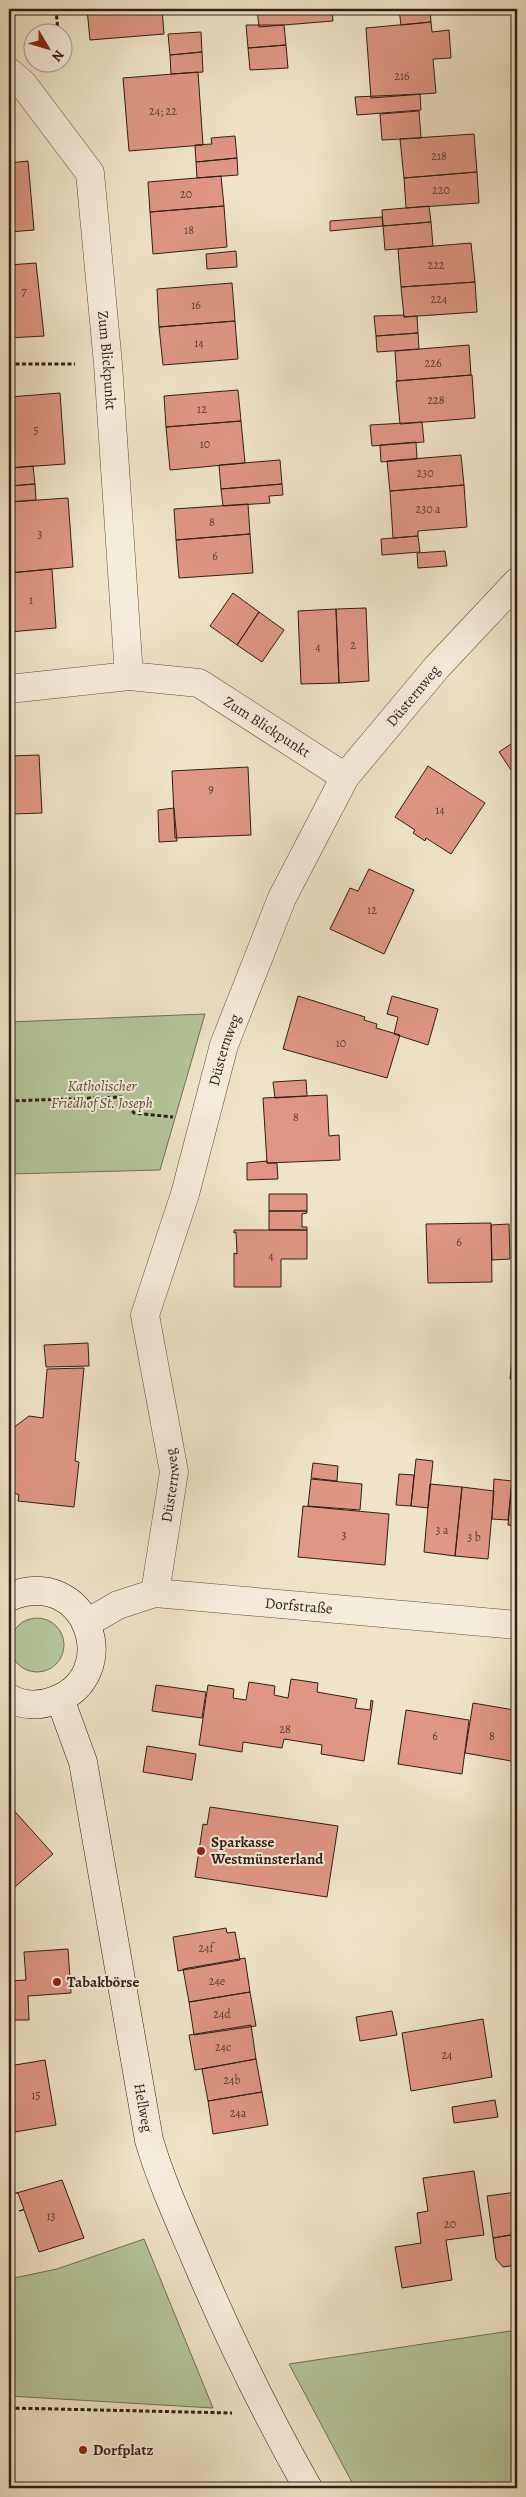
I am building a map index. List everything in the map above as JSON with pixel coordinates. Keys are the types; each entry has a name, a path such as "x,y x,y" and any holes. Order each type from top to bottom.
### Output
{"street":[{"name":"Zum Blickpunkt","path":"9,72 23,84 90,173 108,364 129,676"},
{"name":"Düsternweg","path":"155,1593 174,1472 145,1315 185,1194 224,1045 282,898 345,777 437,666 517,582"},
{"name":"Zum Blickpunkt","path":"9,689 129,676 199,683 345,777"},
{"path":"9,1597 22,1591 42,1590 60,1596 76,1608 87,1623 92,1645 89,1666 78,1686 60,1699 37,1705 26,1704 9,1698"},
{"name":"Dorfstraße","path":"87,1623 118,1604 155,1593 517,1624"},
{"name":"Hellweg","path":"60,1699 83,1762 149,2140 159,2173 226,2331 261,2403 308,2488"}],"path":[{"path":"56,9 57,22"},
{"path":"9,364 108,364"},
{"path":"9,1101 121,1097 134,1113 204,1120"},
{"path":"9,2408 229,2414 261,2403"}],"green space":[{"name":"Katholischer Friedhof St. Joseph","path":"205,1014 160,1170 9,1174 9,1022"},
{"path":"37,1618 47,1620 56,1626 62,1635 64,1645 62,1655 56,1664 47,1670 37,1672 27,1670 18,1664 12,1655 10,1645 12,1635 18,1626 27,1620"},
{"path":"144,2239 213,2408 9,2396 9,2279 57,2269"},
{"path":"517,2330 517,2488 355,2488 289,2364"}],"building":[{"path":"87,9 162,9 164,34 90,40"},
{"path":"257,9 332,9 333,21 259,27"},
{"path":"399,9 430,9 431,22 401,25"},
{"path":"431,22 432,32 449,30 451,58 433,59 436,93 371,98 366,28"},
{"path":"246,25 284,25 286,45 248,48"},
{"path":"201,32 202,52 170,55 168,34"},
{"path":"286,45 288,68 250,70 248,48"},
{"path":"202,52 203,72 171,74 170,55"},
{"path":"198,72 203,145 129,151 123,78"},
{"path":"420,94 421,110 357,115 355,97"},
{"path":"419,111 421,138 382,140 380,114"},
{"path":"474,134 477,172 404,178 400,139"},
{"path":"235,136 237,158 196,162 195,145 212,144 211,138"},
{"path":"237,158 238,175 197,178 196,162"},
{"path":"28,161 34,230 9,232 9,163"},
{"path":"477,172 479,203 406,208 404,178"},
{"path":"221,176 224,206 150,212 148,182"},
{"path":"224,206 227,247 153,254 150,212"},
{"path":"429,206 431,222 383,226 382,210"},
{"path":"382,217 383,226 330,231 330,221"},
{"path":"431,222 433,246 385,250 383,226"},
{"path":"471,243 475,282 401,287 398,249"},
{"path":"236,251 237,267 207,269 206,254"},
{"path":"36,263 44,336 9,338 9,265"},
{"path":"475,282 477,312 404,317 401,287"},
{"path":"232,283 235,321 159,327 157,289"},
{"path":"404,315 404,317 417,316 418,333 376,336 374,316"},
{"path":"235,321 238,359 163,365 159,327"},
{"path":"418,333 419,349 377,352 376,336"},
{"path":"469,345 471,375 397,381 395,351"},
{"path":"472,375 475,418 400,424 396,381"},
{"path":"238,390 241,421 166,427 164,396"},
{"path":"60,393 65,464 9,468 9,397"},
{"path":"241,421 245,463 170,470 166,427"},
{"path":"422,422 424,442 372,446 370,425"},
{"path":"416,442 417,459 381,462 380,445"},
{"path":"461,455 464,485 390,491 387,461"},
{"path":"280,460 282,484 221,489 219,465"},
{"path":"33,466 35,484 9,486 9,468"},
{"path":"35,484 36,500 9,502 9,486"},
{"path":"282,484 283,495 269,496 270,503 223,506 221,489"},
{"path":"464,485 467,527 418,531 418,536 393,538 390,491"},
{"path":"68,498 73,567 9,573 9,502"},
{"path":"248,504 250,534 176,540 174,509"},
{"path":"250,534 253,573 179,578 176,540"},
{"path":"418,536 420,552 382,555 381,539"},
{"path":"445,551 447,566 418,568 417,553"},
{"path":"52,569 56,628 9,632 9,573"},
{"path":"233,593 259,612 237,645 210,626"},
{"path":"366,608 369,681 339,683 336,609"},
{"path":"336,609 339,683 301,684 298,611"},
{"path":"259,612 284,630 262,662 237,645"},
{"path":"514,742 517,747 517,779 499,752"},
{"path":"39,755 42,813 13,814 14,820 9,820 9,756"},
{"path":"428,766 485,803 451,854 426,838 425,841 413,833 415,830 395,817"},
{"path":"248,767 251,835 175,838 172,771"},
{"path":"174,808 177,841 159,842 158,810"},
{"path":"369,869 414,890 384,954 330,929 350,888 358,891"},
{"path":"298,996 365,1017 364,1020 377,1024 376,1028 400,1035 387,1078 283,1049"},
{"path":"392,996 438,1009 428,1045 394,1034 398,1017 387,1014"},
{"path":"306,1080 307,1096 275,1098 273,1082"},
{"path":"327,1095 329,1136 339,1135 340,1160 267,1163 263,1098"},
{"path":"267,1161 267,1163 277,1163 278,1179 247,1180 247,1163"},
{"path":"269,1194 307,1194 307,1211 269,1211"},
{"path":"269,1211 307,1211 307,1213 302,1214 302,1227 307,1227 307,1230 269,1230"},
{"path":"491,1223 492,1282 428,1283 426,1224"},
{"path":"509,1224 510,1259 492,1260 491,1225"},
{"path":"234,1230 307,1230 307,1259 281,1259 281,1287 234,1287 234,1253 237,1254 236,1232 234,1233"},
{"path":"515,1324 517,1324 517,1380 510,1379"},
{"path":"88,1343 89,1366 46,1367 44,1345"},
{"path":"84,1368 75,1461 79,1462 74,1507 18,1501 19,1495 9,1491 9,1431 29,1416 43,1418 47,1369"},
{"path":"416,1459 433,1461 428,1508 411,1506"},
{"path":"313,1463 338,1466 337,1481 311,1478"},
{"path":"399,1474 414,1475 411,1506 396,1505"},
{"path":"311,1479 362,1484 360,1510 308,1506"},
{"path":"494,1479 512,1481 508,1520 492,1519"},
{"path":"512,1480 517,1481 517,1526 508,1525"},
{"path":"430,1484 462,1487 455,1556 424,1552"},
{"path":"462,1487 494,1491 488,1559 455,1556"},
{"path":"303,1506 389,1514 385,1565 298,1557"},
{"path":"291,1679 318,1683 317,1692 357,1699 355,1708 370,1710 371,1700 373,1701 364,1761 321,1754 322,1745 284,1739 282,1748 243,1742 242,1752 199,1745 208,1685 234,1689 233,1698 246,1700 249,1682 275,1686 274,1695 288,1698"},
{"path":"156,1685 206,1692 202,1718 152,1711"},
{"path":"516,1694 517,1762 465,1753 473,1703 514,1710"},
{"path":"406,1710 469,1720 462,1774 398,1764"},
{"path":"147,1746 196,1754 192,1780 143,1772"},
{"path":"9,1805 53,1854 9,1892"},
{"path":"210,1807 338,1826 327,1897 195,1877 203,1824 207,1825"},
{"path":"226,1928 227,1933 235,1932 240,1960 178,1971 173,1937"},
{"path":"68,1949 71,1993 28,1996 29,2020 9,2020 9,1981 26,1980 24,1952"},
{"path":"245,1958 250,1992 189,2002 183,1969"},
{"path":"250,1992 256,2026 194,2035 189,2002"},
{"path":"392,2011 397,2035 360,2041 356,2017"},
{"path":"483,2019 492,2077 411,2091 402,2033"},
{"path":"251,2025 256,2059 195,2070 189,2035"},
{"path":"256,2059 262,2092 208,2101 202,2069"},
{"path":"45,2060 56,2125 9,2133 9,2066"},
{"path":"262,2092 268,2125 213,2134 208,2101"},
{"path":"495,2100 498,2117 454,2123 452,2107"},
{"path":"474,2171 484,2235 446,2240 452,2280 402,2288 395,2247 421,2243 417,2213 428,2211 423,2178"},
{"path":"62,2180 84,2238 39,2252 24,2210 19,2211 24,2209 18,2193 13,2194"},
{"path":"517,2192 517,2234 493,2238 487,2196"},
{"path":"517,2234 517,2265 503,2267 496,2259 493,2238"}],"place":[{"name":"Sparkasse Westmünsterland","path":"201,1851"},
{"name":"Tabakbörse","path":"57,1982"},
{"name":"Dorfplatz","path":"83,2450"}]}
